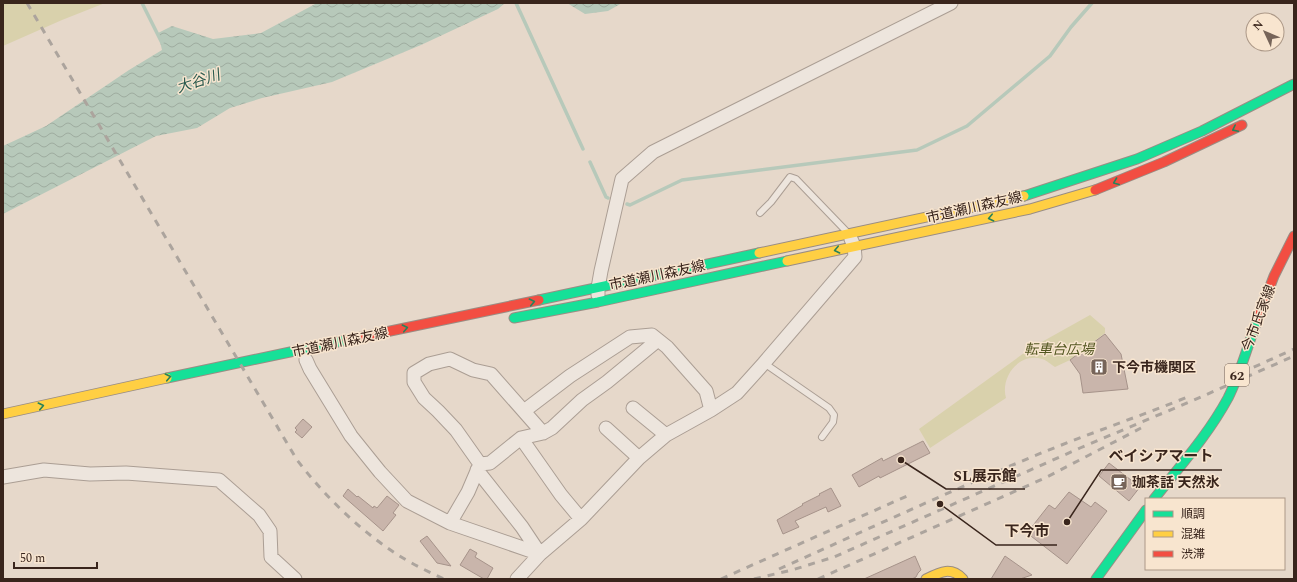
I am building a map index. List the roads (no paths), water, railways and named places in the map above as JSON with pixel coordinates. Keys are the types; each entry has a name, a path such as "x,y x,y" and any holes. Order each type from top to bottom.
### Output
{"street":[{"path":"598,302 598,288 622,180 653,152 951,3"},
{"name":"市道瀬川森友線","path":"507,319 598,302 1026,196 1137,159 1202,131 1294,84"},
{"name":"市道瀬川森友線","path":"3,414 155,380 598,288 852,240 1030,209 1082,195 1171,160 1250,121"},
{"name":"今市氏家線","path":"1155,498 1210,426 1227,398 1271,282 1294,236"},
{"path":"517,579 540,554 581,519 639,458 666,435 711,410 737,393 855,257 852,240"},
{"path":"524,411 570,376 630,337 652,335 667,347 706,391 711,410"},
{"path":"450,523 468,492 479,467 490,463 521,438 543,433 552,428 582,400 607,382 658,340"},
{"path":"306,360 351,436 380,472 407,501 450,523 540,554"},
{"path":"540,554 479,467 456,430 424,398 414,382 414,373 429,364 450,360 473,370 491,374 543,433"},
{"path":"634,408 666,435"},
{"path":"606,428 639,458"},
{"path":"521,438 561,495 581,519"},
{"path":"3,477 44,470 90,474 126,473 219,480 258,514 270,531 271,557 295,579"},
{"path":"1096,579 1145,511"},
{"path":"926,579 946,570 954,571 961,575 963,579"}],"lane":[{"path":"760,213 771,202 790,177 796,179 843,226 852,240"},
{"path":"764,363 829,408 834,415 833,422 822,437"}],"water":[{"name":"大谷川","path":"317,3 505,3 498,9 421,45 332,82 262,98 230,108 197,128 156,136 3,214 3,146 46,126 129,70 162,50 158,33 172,26 213,39 261,33"},
{"path":"567,3 622,3 608,11 585,14"}],"waterway":[{"path":"142,3 162,43"},
{"path":"516,3 583,149"},
{"path":"627,204 630,205 682,180 917,150 967,126 1050,56 1071,27 1092,3"},
{"path":"590,162 606,197 608,198"}],"railway":[{"path":"27,3 297,460 318,486 367,533 401,557 444,579"},
{"path":"1241,373 1294,349"},
{"path":"754,579 792,570 834,557 1080,448 1294,356"},
{"path":"779,569 1034,456 1190,396"},
{"path":"818,579 1047,477 1141,428"},
{"path":"721,579 907,496"}],"place":[{"name":"下今市機関区","path":"1099,367"},
{"name":"SL展示館","path":"901,460"},
{"name":"珈茶話 天然氷","path":"1119,482"},
{"name":"下今市","path":"940,504"},
{"name":"ベイシアマート","path":"1067,522"}],"park label":[{"name":"転車台広場","path":"1059,349"}]}
